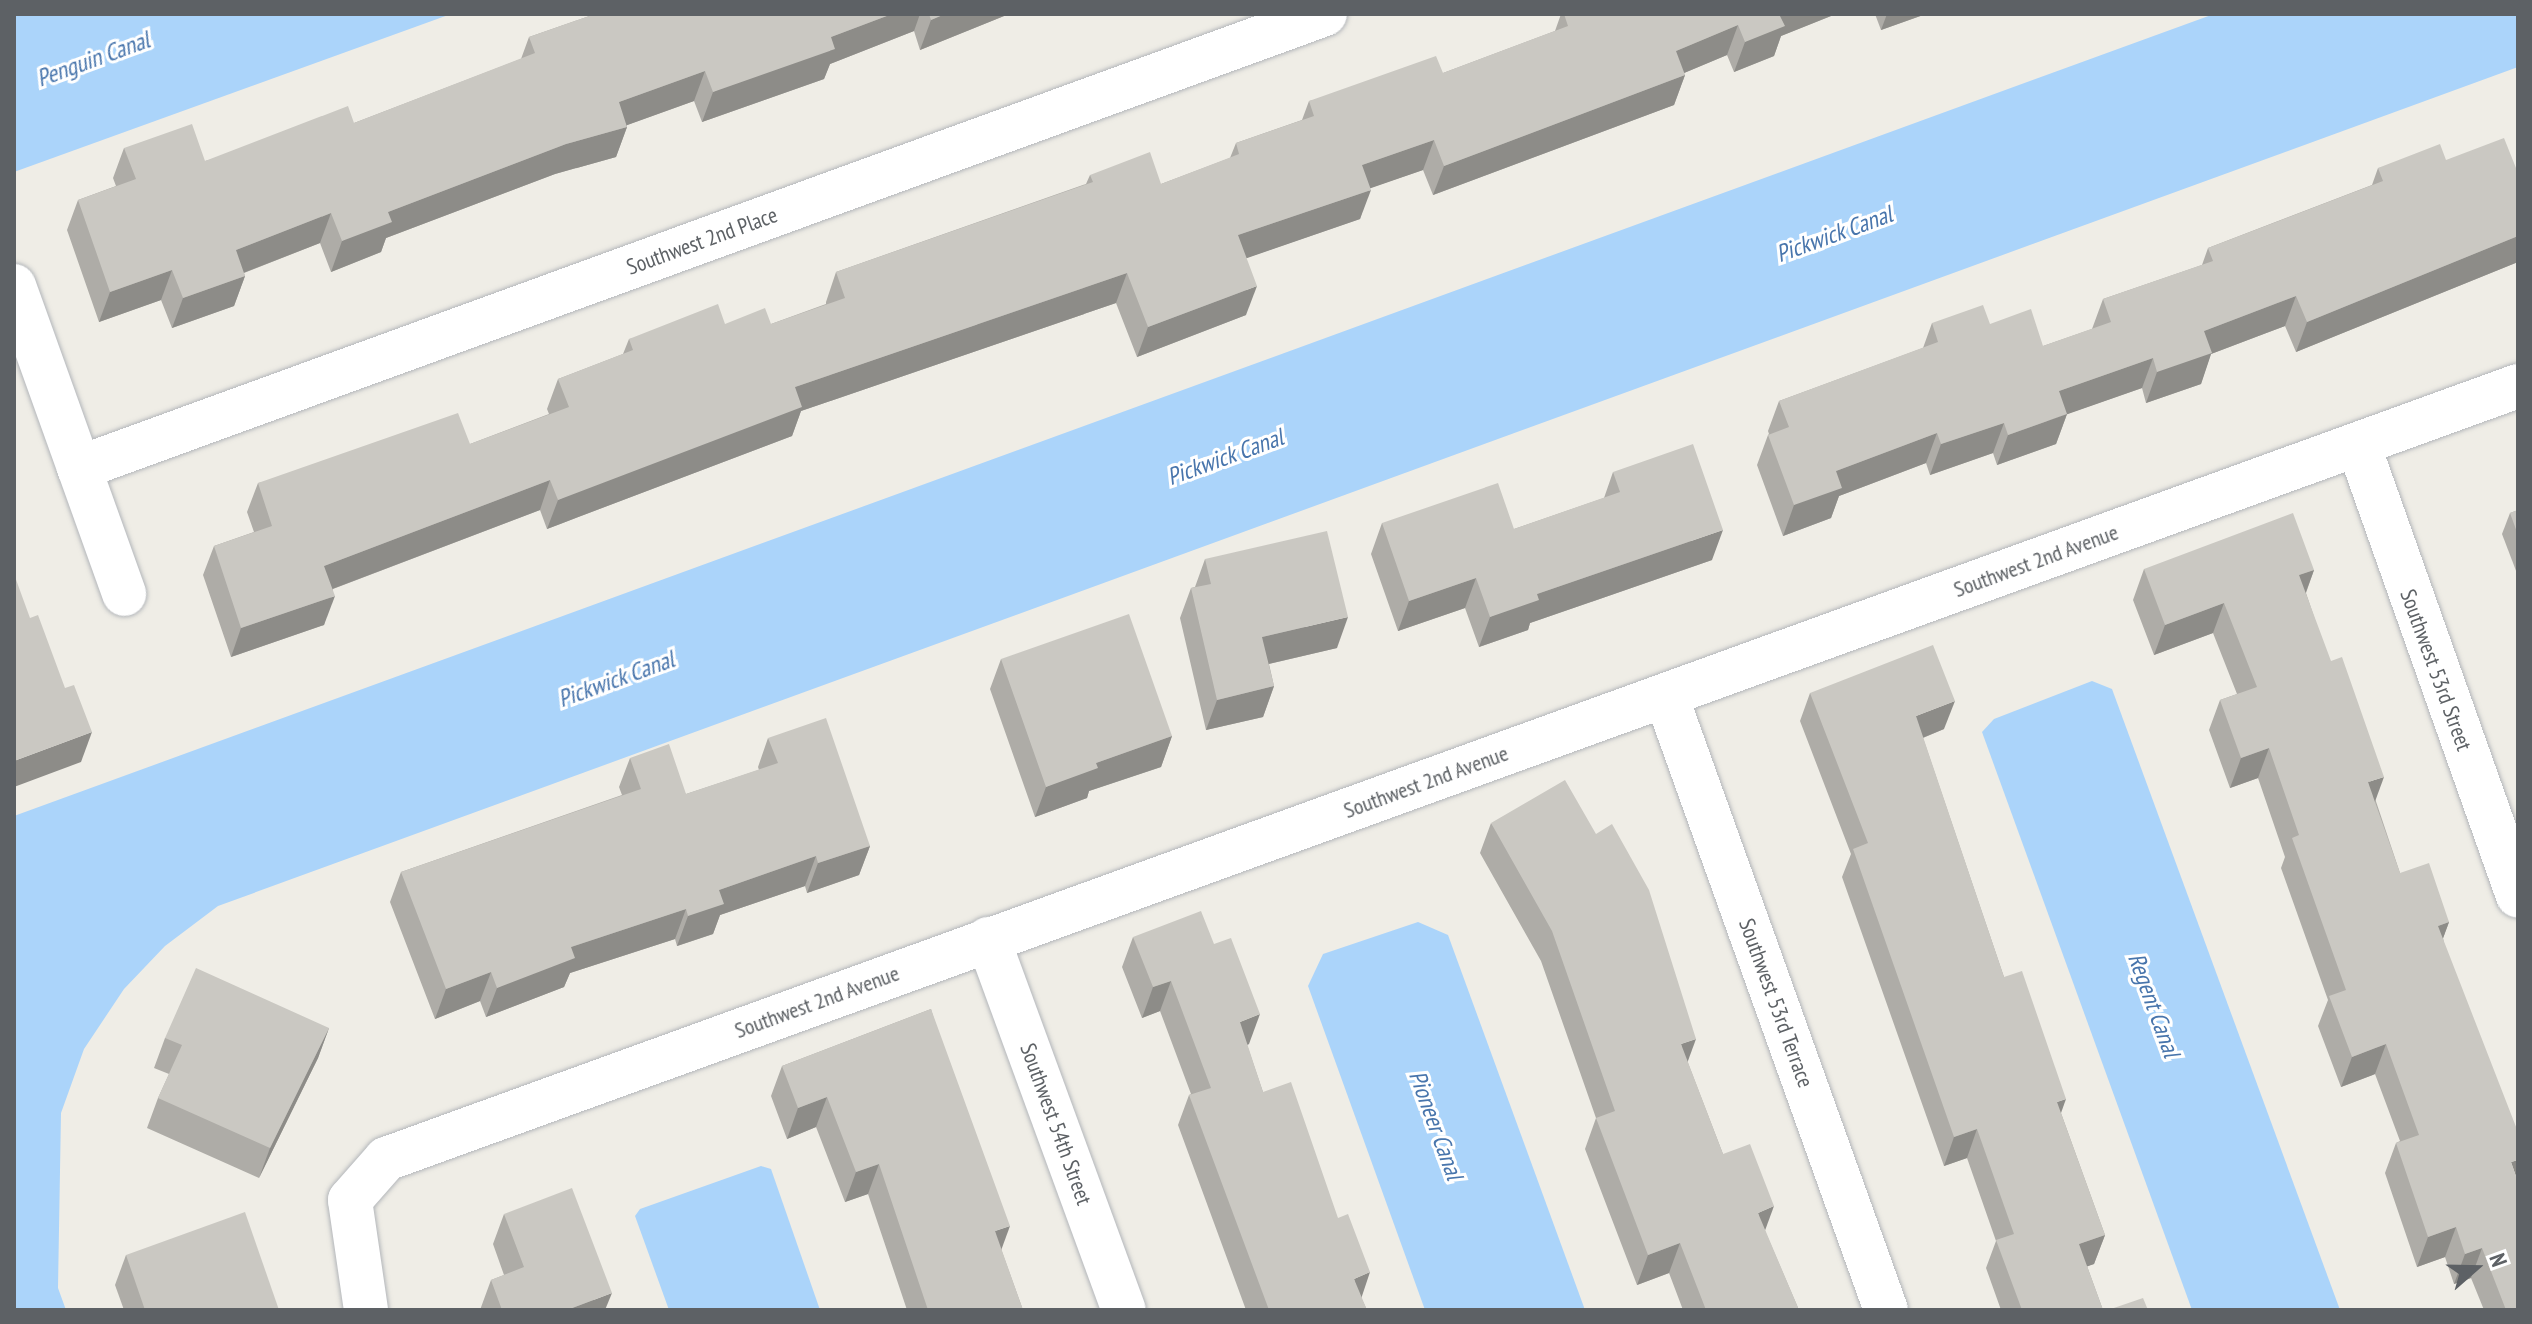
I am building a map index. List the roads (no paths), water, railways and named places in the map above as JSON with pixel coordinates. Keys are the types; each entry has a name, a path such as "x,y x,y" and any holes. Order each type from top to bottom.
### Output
{"street":[{"name":"Southwest 2nd Place","path":"79,468 1325,14"},
{"path":"14,286 124,594"},
{"name":"Southwest 2nd Avenue","path":"366,1310 350,1200 386,1159 2518,386"},
{"name":"Southwest 53rd Street","path":"2358,444 2518,895"},
{"name":"Southwest 53rd Terrace","path":"1666,696 1886,1310"},
{"name":"Southwest 54th Street","path":"988,939 1124,1310"}],"water":[{"name":"Penguin Canal","path":"14,14 451,14 14,172"},
{"name":"Pickwick Canal","path":"2214,14 2518,14 2518,67 218,906 165,946 124,989 84,1049 61,1113 58,1288 66,1310 14,1310 14,816"},
{"name":"Regent Canal","path":"2092,681 2112,689 2340,1310 2192,1310 1982,732 1994,719"},
{"name":"Pioneer Canal","path":"1418,922 1448,935 1585,1310 1425,1310 1308,986 1323,954"},
{"path":"761,1166 771,1169 820,1310 669,1310 635,1216 640,1209"}]}
